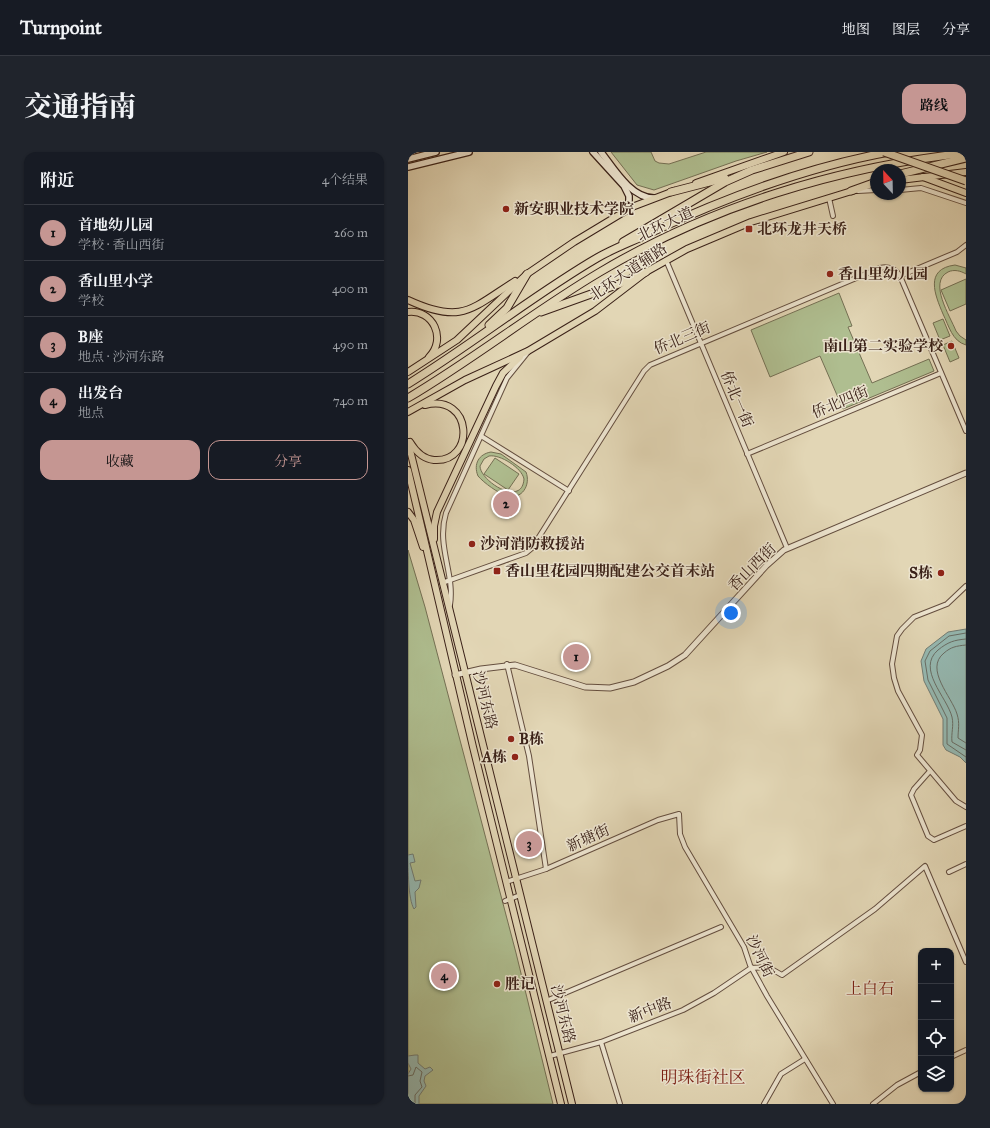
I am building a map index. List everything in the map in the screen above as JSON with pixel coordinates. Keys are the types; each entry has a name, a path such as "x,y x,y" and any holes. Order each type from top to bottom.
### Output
{"highway":[{"path":"671,192 752,170 809,152"},
{"path":"884,152 966,181"},
{"name":"北环大道","path":"408,384 465,347 549,288 599,257 669,224 753,190 838,163 891,152"},
{"name":"北环大道","path":"408,398 569,290 629,255 676,232 732,209 791,188 840,175 897,163 966,153"},
{"path":"906,173 966,158"},
{"path":"599,257 714,187 752,170"},
{"path":"851,191 870,184"},
{"path":"521,322 542,312 632,279 646,272"},
{"path":"465,347 506,308 527,274"}],"main road":[{"path":"408,159 436,152"},
{"path":"408,167 469,152"},
{"path":"593,152 622,183 628,193 629,204 624,212"},
{"path":"601,152 637,193 646,197 654,198"},
{"path":"408,300 447,313 467,311 483,304 574,242 624,212 654,198 784,152"},
{"path":"906,179 966,172"},
{"path":"922,176 966,193"},
{"name":"北环大道辅路","path":"408,412 465,380 528,351 595,310 666,259 720,234 751,222 851,191 870,187"},
{"path":"408,372 457,340 527,274"},
{"path":"408,312 419,313 429,318 437,332 436,348 422,364"},
{"path":"436,556 434,526 437,512 499,379 508,368 528,351"},
{"path":"408,440 419,454 424,457 438,460 451,456 460,447 464,435 462,421 454,410 444,405 434,403 417,407"},
{"name":"沙河东路","path":"408,440 429,565 506,882 508,900 562,1104"},
{"name":"沙河东路","path":"408,470 436,556 572,1104"},
{"path":"408,512 414,520 429,565"}],"street":[{"path":"906,189 921,188 966,203"},
{"path":"851,191 870,190"},
{"path":"828,198 833,216"},
{"path":"966,245 957,252 900,276 966,431"},
{"name":"侨北一街","path":"666,259 787,548"},
{"name":"侨北三街","path":"442,583 530,550 647,367 880,268 886,267 893,269 900,276"},
{"path":"449,610 452,593 442,541 443,522 507,378 528,351"},
{"name":"侨北四街","path":"747,454 941,373"},
{"path":"481,436 569,491"},
{"name":"香山西街","path":"455,675 508,664 523,666 585,687 610,688 634,682 668,666 685,655 772,560 787,548 966,473"},
{"path":"966,586 947,604 924,612 907,622 897,636 893,651 892,664 898,691 922,735 920,750 917,755 956,801 966,807"},
{"path":"508,664 529,756 546,869"},
{"path":"930,771 914,788 911,795 928,836 934,840 966,826"},
{"name":"新塘街","path":"506,882 546,869 658,820 679,814"},
{"name":"沙河街","path":"679,814 680,834 682,841 744,947 751,968 833,1104"},
{"path":"949,872 966,864"},
{"path":"751,968 768,967 782,975 875,909 925,866 966,962"},
{"path":"508,900 520,895"},
{"path":"546,1001 721,927"},
{"name":"新中路","path":"550,1056 602,1042 683,1010 714,993 751,968"},
{"path":"602,1042 620,1104"},
{"path":"953,1056 966,1050"},
{"path":"764,1104 781,1074 805,1059"},
{"path":"873,1104 897,1084 918,1074"}],"green space":[{"path":"611,152 651,152 655,161 669,164 706,152 767,152 736,161 654,190 637,185"},
{"path":"955,265 966,268 966,274 957,271 948,272 942,277 940,291 942,300 956,331 966,340 966,345 954,337 940,307 934,284 935,277 939,272 945,267"},
{"path":"966,279 966,304 950,311 941,290"},
{"path":"839,293 852,326 848,327 872,383 929,359 934,371 843,409 820,356 770,377 751,330"},
{"path":"943,319 950,336 940,340 933,323"},
{"path":"952,341 959,358 950,362 943,345"},
{"path":"491,452 501,454 526,472 527,482 521,494 512,497 503,495 491,488 478,476 476,467 478,460 487,453","holes":["489,456 504,459 519,470 524,479 522,487 516,491 509,492 493,484 487,478 482,472 480,466 484,459"]},
{"path":"495,458 519,474 508,490 484,474"},
{"path":"408,550 425,607 516,953 553,1104 408,1104"}],"water":[{"path":"966,629 966,763 960,757 946,750 943,745 943,719 924,681 921,661 926,649 948,632"},
{"path":"413,854 415,862 410,863 415,881 421,880 419,888 415,892 416,907 414,909 409,891 408,868 408,855"},
{"path":"418,1055 418,1063 425,1069 430,1067 433,1070 425,1076 424,1081 426,1086 419,1096 419,1104 408,1104 408,1074 411,1069 408,1063 408,1056"}],"place":[{"name":"新安职业技术学院","path":"506,209"},
{"name":"北环龙井天桥","path":"749,229"},
{"name":"香山里幼儿园","path":"830,274"},
{"name":"南山第二实验学校","path":"951,346"},
{"name":"香山里小学","path":"506,504"},
{"name":"沙河消防救援站","path":"472,544"},
{"name":"香山里花园四期配建公交首末站","path":"497,571"},
{"name":"S栋","path":"941,573"},
{"name":"首地幼儿园","path":"576,657"},
{"name":"B栋","path":"511,739"},
{"name":"A栋","path":"515,757"},
{"name":"B座","path":"529,844"},
{"name":"出发台","path":"444,976"},
{"name":"胜记","path":"497,984"}],"district":[{"name":"上白石","path":"870,988"},
{"name":"明珠街社区","path":"703,1077"}]}
